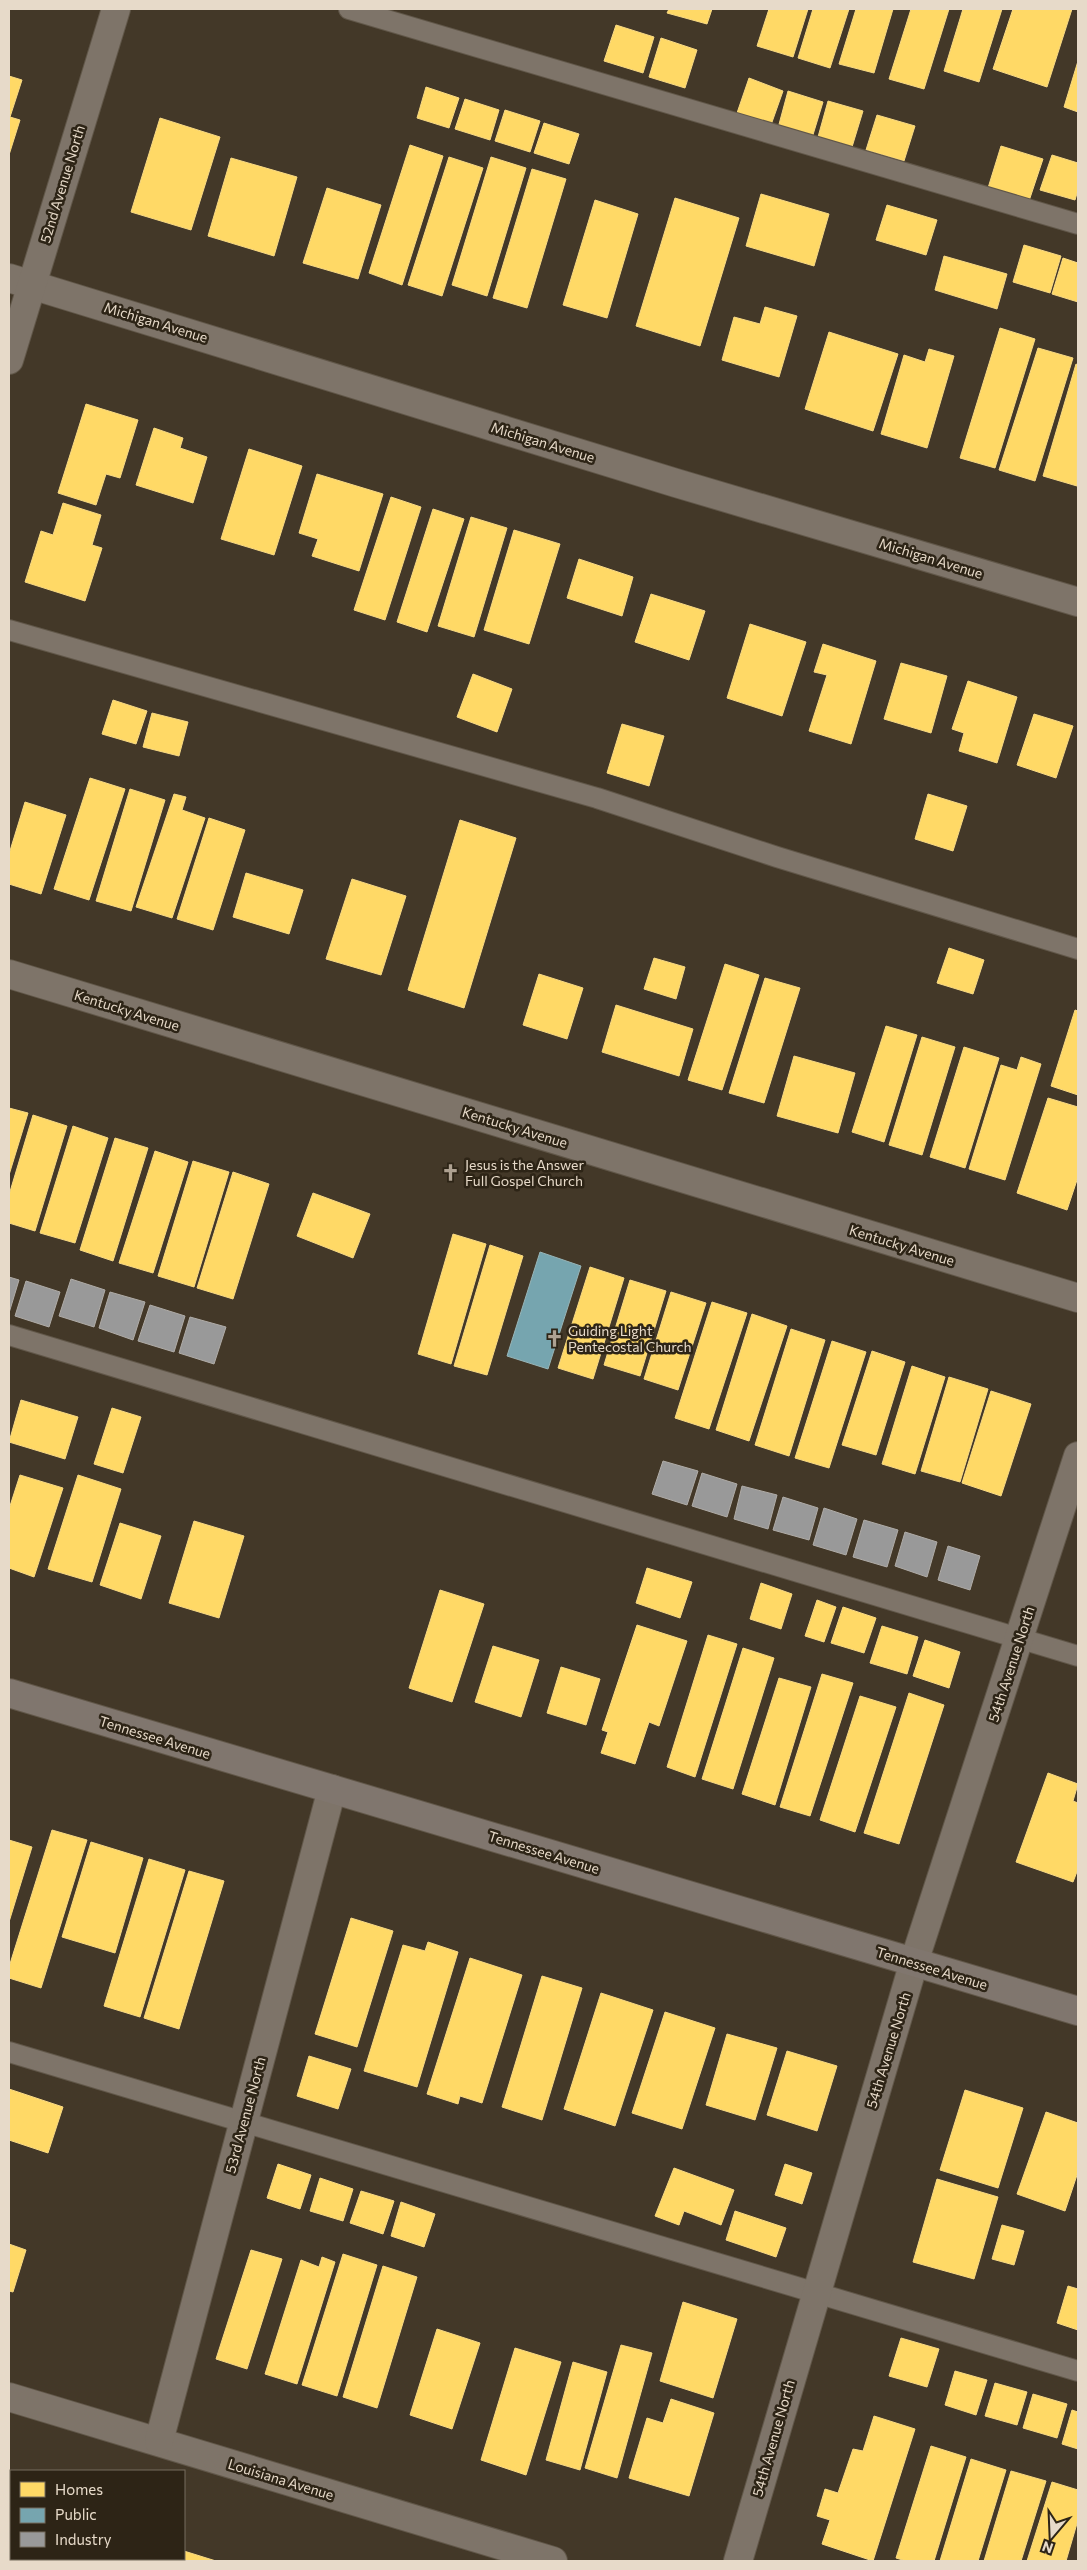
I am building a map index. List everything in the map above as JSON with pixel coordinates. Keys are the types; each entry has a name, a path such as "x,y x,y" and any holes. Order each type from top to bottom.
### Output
{"street":[{"name":"52nd Avenue North","path":"9,360 20,281 116,9"},
{"name":"Michigan Avenue","path":"20,281 667,480 1078,602"},
{"name":"Kentucky Avenue","path":"9,974 1078,1298"},
{"name":"54th Avenue North","path":"738,2561 815,2293 914,1962 1078,1456"},
{"name":"Tennessee Avenue","path":"9,1693 1078,2011"},
{"name":"53rd Avenue North","path":"159,2441 332,1789"},
{"name":"Louisiana Avenue","path":"9,2397 553,2561"}],"lane":[{"path":"349,9 1078,224"},
{"path":"9,630 597,798 777,857 1078,949"},
{"path":"9,1335 1078,1656"},
{"path":"9,2052 1078,2371"}],"building: Homes":[{"path":"669,9 712,9 707,24 667,13"},
{"path":"769,9 808,9 793,57 757,46"},
{"path":"813,9 849,9 830,68 798,58"},
{"path":"856,9 893,9 874,73 839,64"},
{"path":"911,9 949,9 924,89 889,79"},
{"path":"963,9 1002,9 979,82 944,71"},
{"path":"1013,9 1072,9 1047,87 993,69"},
{"path":"616,25 654,37 643,73 604,61"},
{"path":"661,38 697,50 685,88 649,77"},
{"path":"1078,61 1078,112 1064,107"},
{"path":"9,76 22,80 10,117 20,120 9,155"},
{"path":"749,78 783,91 771,125 737,113"},
{"path":"426,87 459,98 449,128 417,118"},
{"path":"788,91 823,102 812,138 778,128"},
{"path":"465,99 499,110 490,140 455,129"},
{"path":"828,101 863,111 852,147 818,137"},
{"path":"505,110 540,121 530,152 495,141"},
{"path":"877,115 915,126 904,161 866,150"},
{"path":"160,118 220,137 191,230 131,212"},
{"path":"544,123 579,134 569,164 534,153"},
{"path":"410,145 443,156 402,285 369,273"},
{"path":"1001,146 1043,159 1029,201 988,188"},
{"path":"1052,155 1078,163 1078,190 1075,200 1040,190"},
{"path":"449,157 483,168 442,296 408,285"},
{"path":"491,157 526,168 487,296 452,285"},
{"path":"231,158 297,177 274,256 208,236"},
{"path":"532,169 566,179 527,308 493,298"},
{"path":"327,188 381,205 358,279 303,263"},
{"path":"761,194 829,214 814,266 746,246"},
{"path":"675,198 739,218 700,346 636,326"},
{"path":"595,200 638,214 607,318 563,305"},
{"path":"887,205 937,220 926,255 876,240"},
{"path":"1024,245 1061,256 1050,293 1013,282"},
{"path":"944,256 1007,274 997,309 935,290"},
{"path":"1063,258 1078,263 1078,302 1052,294"},
{"path":"765,307 797,316 779,377 722,360 734,317 760,324"},
{"path":"1000,328 1035,339 995,468 960,458"},
{"path":"829,332 898,354 873,431 805,409"},
{"path":"1038,348 1073,358 1035,481 999,470"},
{"path":"929,349 954,356 927,448 881,434 904,355 925,362"},
{"path":"1076,364 1078,365 1077,486 1043,476"},
{"path":"86,404 138,420 120,478 106,474 96,505 58,493"},
{"path":"154,428 183,438 180,448 207,457 193,503 136,485"},
{"path":"249,449 302,466 274,555 221,539"},
{"path":"317,474 383,494 359,571 312,556 318,539 299,533"},
{"path":"391,497 421,507 385,620 354,610"},
{"path":"63,503 101,515 92,545 102,548 85,601 25,582 41,531 53,535"},
{"path":"433,509 464,519 427,632 397,622"},
{"path":"471,517 507,528 474,637 438,626"},
{"path":"514,530 560,544 529,644 484,630"},
{"path":"579,559 633,577 622,616 567,598"},
{"path":"651,594 705,611 689,660 635,642"},
{"path":"750,624 806,642 782,716 727,698"},
{"path":"823,644 876,661 851,744 809,731 827,675 814,672"},
{"path":"901,663 947,676 931,733 884,719"},
{"path":"473,674 512,689 497,732 457,717"},
{"path":"968,681 1017,697 997,763 959,751 964,733 952,729"},
{"path":"113,700 147,711 136,744 102,734"},
{"path":"152,713 188,722 179,756 143,747"},
{"path":"1034,714 1073,726 1056,778 1017,765"},
{"path":"622,724 664,736 649,786 607,773"},
{"path":"90,778 125,789 89,900 54,889"},
{"path":"130,789 165,800 131,911 96,901"},
{"path":"174,794 186,797 182,810 205,818 172,918 136,907"},
{"path":"928,794 967,806 953,851 915,839"},
{"path":"25,802 66,815 41,894 9,884 9,854"},
{"path":"209,818 245,830 213,930 177,919"},
{"path":"460,820 516,838 464,1008 408,990"},
{"path":"246,873 303,890 289,934 233,917"},
{"path":"352,879 406,896 381,975 326,959"},
{"path":"949,948 984,960 973,994 937,983"},
{"path":"654,958 685,967 676,999 644,989"},
{"path":"725,964 759,975 722,1090 688,1080"},
{"path":"539,974 583,988 567,1039 523,1025"},
{"path":"765,978 800,988 764,1103 729,1093"},
{"path":"616,1005 693,1029 679,1076 602,1052"},
{"path":"1075,1010 1078,1011 1078,1095 1051,1086"},
{"path":"886,1026 917,1035 884,1142 852,1132"},
{"path":"922,1037 955,1047 922,1155 889,1145"},
{"path":"964,1047 999,1058 965,1168 930,1157"},
{"path":"794,1056 855,1073 838,1133 777,1116"},
{"path":"1021,1057 1041,1064 1005,1180 969,1169 1001,1065 1017,1070"},
{"path":"1048,1098 1078,1107 1078,1177 1067,1210 1017,1193"},
{"path":"9,1108 28,1113 9,1175"},
{"path":"33,1115 67,1126 35,1231 9,1223 9,1195"},
{"path":"73,1126 108,1138 75,1243 40,1233"},
{"path":"115,1138 148,1148 113,1261 80,1250"},
{"path":"155,1151 188,1162 153,1273 119,1263"},
{"path":"193,1161 229,1172 194,1287 158,1276"},
{"path":"233,1172 269,1184 233,1299 197,1288"},
{"path":"313,1193 370,1214 353,1258 297,1236"},
{"path":"453,1234 486,1244 451,1364 418,1354"},
{"path":"490,1245 523,1256 487,1375 454,1366"},
{"path":"590,1267 624,1278 593,1379 558,1368"},
{"path":"630,1280 666,1291 640,1376 604,1365"},
{"path":"671,1292 706,1303 678,1390 644,1379"},
{"path":"712,1302 747,1313 709,1429 675,1418"},
{"path":"752,1314 787,1326 749,1441 716,1430"},
{"path":"791,1329 825,1340 789,1456 755,1445"},
{"path":"832,1341 866,1352 829,1468 795,1458"},
{"path":"872,1351 905,1362 876,1455 842,1445"},
{"path":"912,1366 945,1377 915,1474 882,1464"},
{"path":"949,1377 988,1389 960,1482 921,1471"},
{"path":"991,1391 1031,1404 1001,1496 962,1483"},
{"path":"21,1400 78,1417 65,1459 9,1442"},
{"path":"112,1408 141,1417 123,1473 94,1464"},
{"path":"20,1475 63,1488 34,1577 9,1568 9,1509"},
{"path":"78,1475 121,1489 92,1582 48,1569"},
{"path":"194,1521 244,1536 219,1618 169,1603"},
{"path":"120,1523 161,1536 141,1599 100,1585"},
{"path":"647,1568 692,1582 680,1618 636,1603"},
{"path":"761,1583 792,1594 781,1629 750,1619"},
{"path":"440,1590 484,1604 452,1702 409,1688"},
{"path":"817,1600 836,1607 824,1642 805,1636"},
{"path":"843,1607 876,1618 864,1653 831,1643"},
{"path":"637,1625 687,1641 659,1726 649,1722 635,1764 601,1753 608,1732 602,1730"},
{"path":"882,1626 918,1637 907,1674 870,1663"},
{"path":"708,1635 737,1644 695,1777 667,1767"},
{"path":"925,1640 960,1652 949,1688 913,1676"},
{"path":"493,1646 539,1660 521,1717 475,1702"},
{"path":"743,1648 774,1658 733,1789 702,1779"},
{"path":"561,1667 600,1679 586,1725 547,1713"},
{"path":"822,1674 853,1683 810,1816 780,1807"},
{"path":"779,1678 811,1687 775,1805 742,1794"},
{"path":"909,1693 944,1705 899,1844 864,1833"},
{"path":"860,1696 896,1707 855,1832 820,1820"},
{"path":"1048,1773 1078,1784 1073,1801 1078,1803 1078,1869 1073,1882 1016,1862"},
{"path":"52,1830 87,1840 41,1988 9,1978 9,1967"},
{"path":"9,1840 32,1847 9,1922"},
{"path":"91,1842 143,1858 115,1953 62,1937"},
{"path":"149,1859 185,1870 140,2017 104,2006"},
{"path":"189,1871 224,1881 179,2029 144,2018"},
{"path":"351,1918 393,1931 357,2047 315,2034"},
{"path":"428,1942 458,1952 417,2087 364,2071 403,1945 425,1951"},
{"path":"470,1958 522,1975 482,2103 460,2096 458,2104 427,2094"},
{"path":"542,1976 582,1988 542,2120 502,2107"},
{"path":"601,1993 653,2010 615,2126 564,2109"},
{"path":"665,2012 715,2028 682,2129 632,2113"},
{"path":"727,2034 777,2048 755,2120 706,2105"},
{"path":"787,2051 837,2066 817,2131 767,2115"},
{"path":"309,2056 351,2069 338,2109 297,2096"},
{"path":"9,2089 63,2107 48,2153 9,2140"},
{"path":"965,2090 1023,2108 998,2188 940,2170"},
{"path":"1046,2112 1078,2123 1078,2172 1065,2211 1017,2194"},
{"path":"278,2164 311,2175 300,2209 267,2198"},
{"path":"785,2164 812,2173 802,2204 775,2195"},
{"path":"674,2168 734,2190 721,2225 684,2211 679,2225 655,2216"},
{"path":"320,2178 353,2189 343,2221 310,2211"},
{"path":"937,2179 998,2197 974,2279 913,2262"},
{"path":"361,2191 394,2201 383,2234 350,2223"},
{"path":"401,2202 435,2214 424,2247 391,2236"},
{"path":"735,2211 786,2228 776,2257 726,2240"},
{"path":"1002,2225 1024,2231 1014,2265 992,2259"},
{"path":"9,2244 26,2250 13,2292 9,2291"},
{"path":"251,2250 282,2259 247,2369 216,2359"},
{"path":"343,2254 377,2265 337,2396 302,2385"},
{"path":"322,2257 335,2262 297,2384 265,2374 301,2260 319,2267"},
{"path":"383,2266 417,2277 377,2408 343,2397"},
{"path":"1068,2286 1078,2289 1078,2330 1057,2323"},
{"path":"683,2302 737,2319 713,2398 660,2381"},
{"path":"437,2329 480,2343 452,2429 410,2415"},
{"path":"901,2338 939,2349 927,2387 889,2376"},
{"path":"621,2345 652,2353 617,2478 585,2468"},
{"path":"515,2348 561,2362 526,2475 481,2460"},
{"path":"573,2362 607,2372 580,2470 546,2460"},
{"path":"955,2371 987,2380 976,2415 945,2405"},
{"path":"995,2383 1027,2392 1017,2425 985,2416"},
{"path":"1033,2394 1067,2404 1057,2438 1023,2428"},
{"path":"671,2399 714,2413 689,2496 629,2478 647,2418 663,2423"},
{"path":"1072,2410 1078,2412 1078,2449 1062,2444"},
{"path":"874,2416 915,2429 873,2561 822,2544 830,2520 817,2516 825,2489 838,2493 853,2449 863,2451"},
{"path":"931,2446 966,2457 934,2561 906,2561 896,2558"},
{"path":"971,2459 1006,2470 978,2561 940,2561"},
{"path":"1011,2471 1046,2481 1021,2561 984,2561"},
{"path":"1052,2482 1078,2490 1078,2520 1066,2561 1027,2561"},
{"path":"9,2505 10,2537 9,2541"},
{"path":"185,2551 216,2561 147,2561 185,2560"},
{"path":"10,2558 10,2560 47,2560 47,2561 9,2561"},
{"path":"60,2560 96,2560 95,2561"},
{"path":"102,2560 136,2560 135,2561"}],"building: Public":[{"path":"540,1252 581,1266 548,1369 507,1356"}],"building: Industry":[{"path":"9,1277 19,1280 9,1313"},
{"path":"71,1279 105,1290 94,1327 59,1316"},
{"path":"26,1281 60,1292 49,1327 15,1316"},
{"path":"110,1292 145,1302 133,1340 99,1328"},
{"path":"150,1305 185,1316 174,1352 138,1341"},
{"path":"190,1317 226,1327 214,1364 179,1353"},
{"path":"663,1461 698,1471 687,1505 652,1494"},
{"path":"702,1473 737,1484 727,1517 692,1506"},
{"path":"742,1486 777,1495 768,1529 734,1519"},
{"path":"783,1497 818,1508 809,1540 773,1530"},
{"path":"824,1508 857,1519 846,1555 813,1545"},
{"path":"864,1520 898,1530 887,1567 853,1557"},
{"path":"905,1532 937,1542 927,1577 895,1566"},
{"path":"948,1546 980,1556 970,1590 938,1580"}],"place":[{"name":"Jesus is the Answer Full Gospel Church","path":"451,1172"},
{"name":"Guiding Light Pentecostal Church","path":"554,1338"}]}
